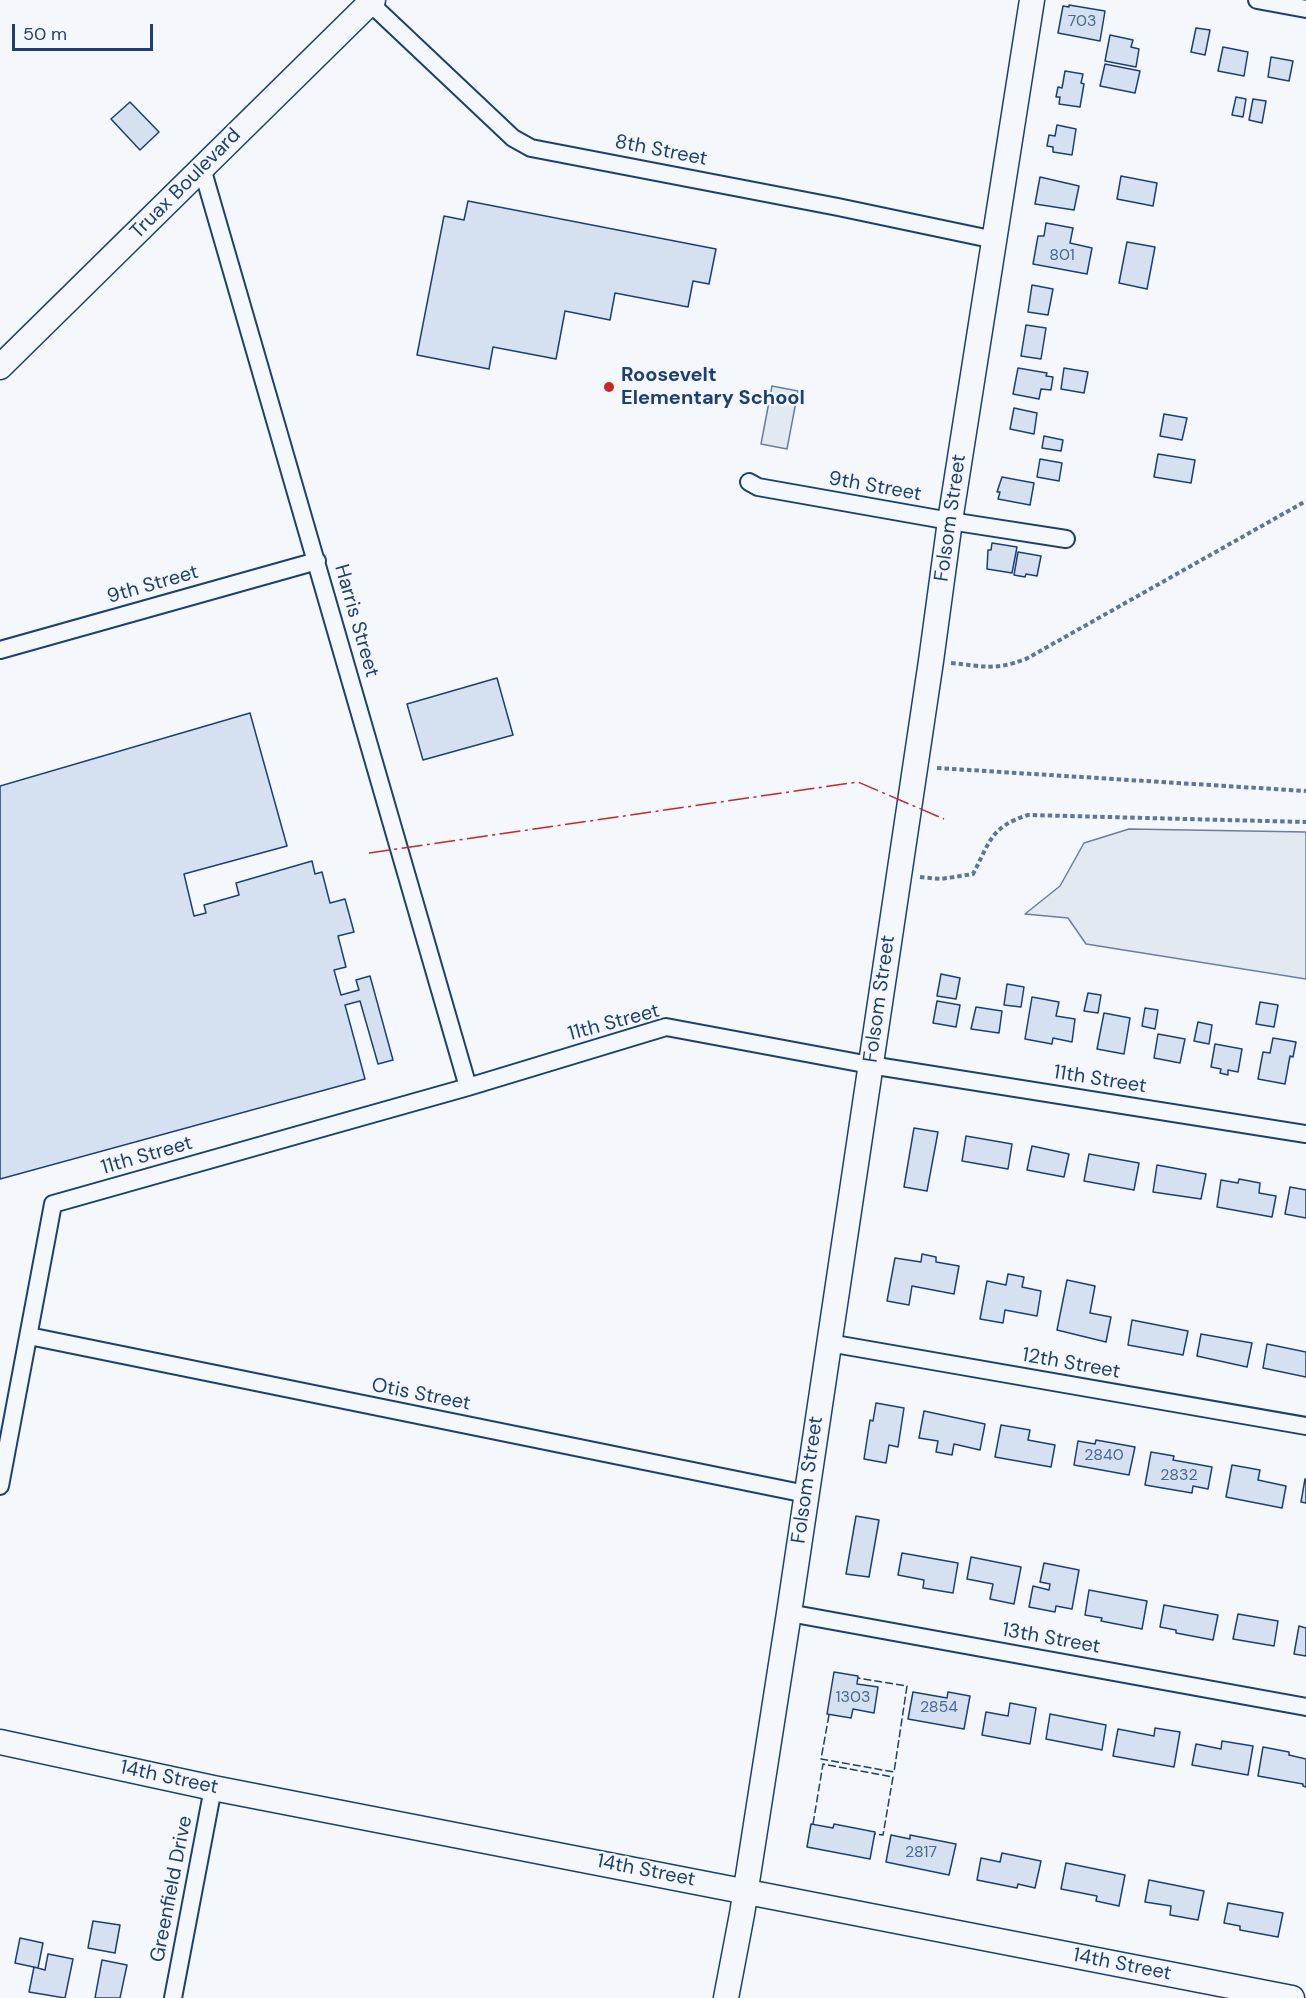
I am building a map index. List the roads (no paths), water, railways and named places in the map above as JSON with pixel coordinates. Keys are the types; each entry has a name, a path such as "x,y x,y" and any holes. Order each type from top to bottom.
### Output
{"street":[{"name":"Folsom Street","path":"726,1998 789,1613 950,521 1032,0"},
{"path":"1257,0 1306,9"},
{"name":"8th Street","path":"371,1 513,138 531,148 838,207 995,240"},
{"name":"Truax Boulevard","path":"0,367 371,1"},
{"name":"Harris Street","path":"202,168 468,1087"},
{"name":"9th Street","path":"749,482 758,487 950,521 1066,538"},
{"name":"9th Street","path":"0,650 317,561"},
{"name":"11th Street","path":"29,1336 53,1204 468,1087 666,1027 870,1065 1306,1134"},
{"path":"0,1485 29,1336"},
{"name":"Otis Street","path":"29,1336 806,1494"},
{"name":"12th Street","path":"829,1343 1306,1426"},
{"name":"13th Street","path":"789,1613 1306,1707"},
{"name":"14th Street","path":"0,1742 213,1788 1292,1998"},
{"name":"Greenfield Drive","path":"173,1998 213,1788"}],"place":[{"name":"Roosevelt Elementary School","path":"609,387"}]}
